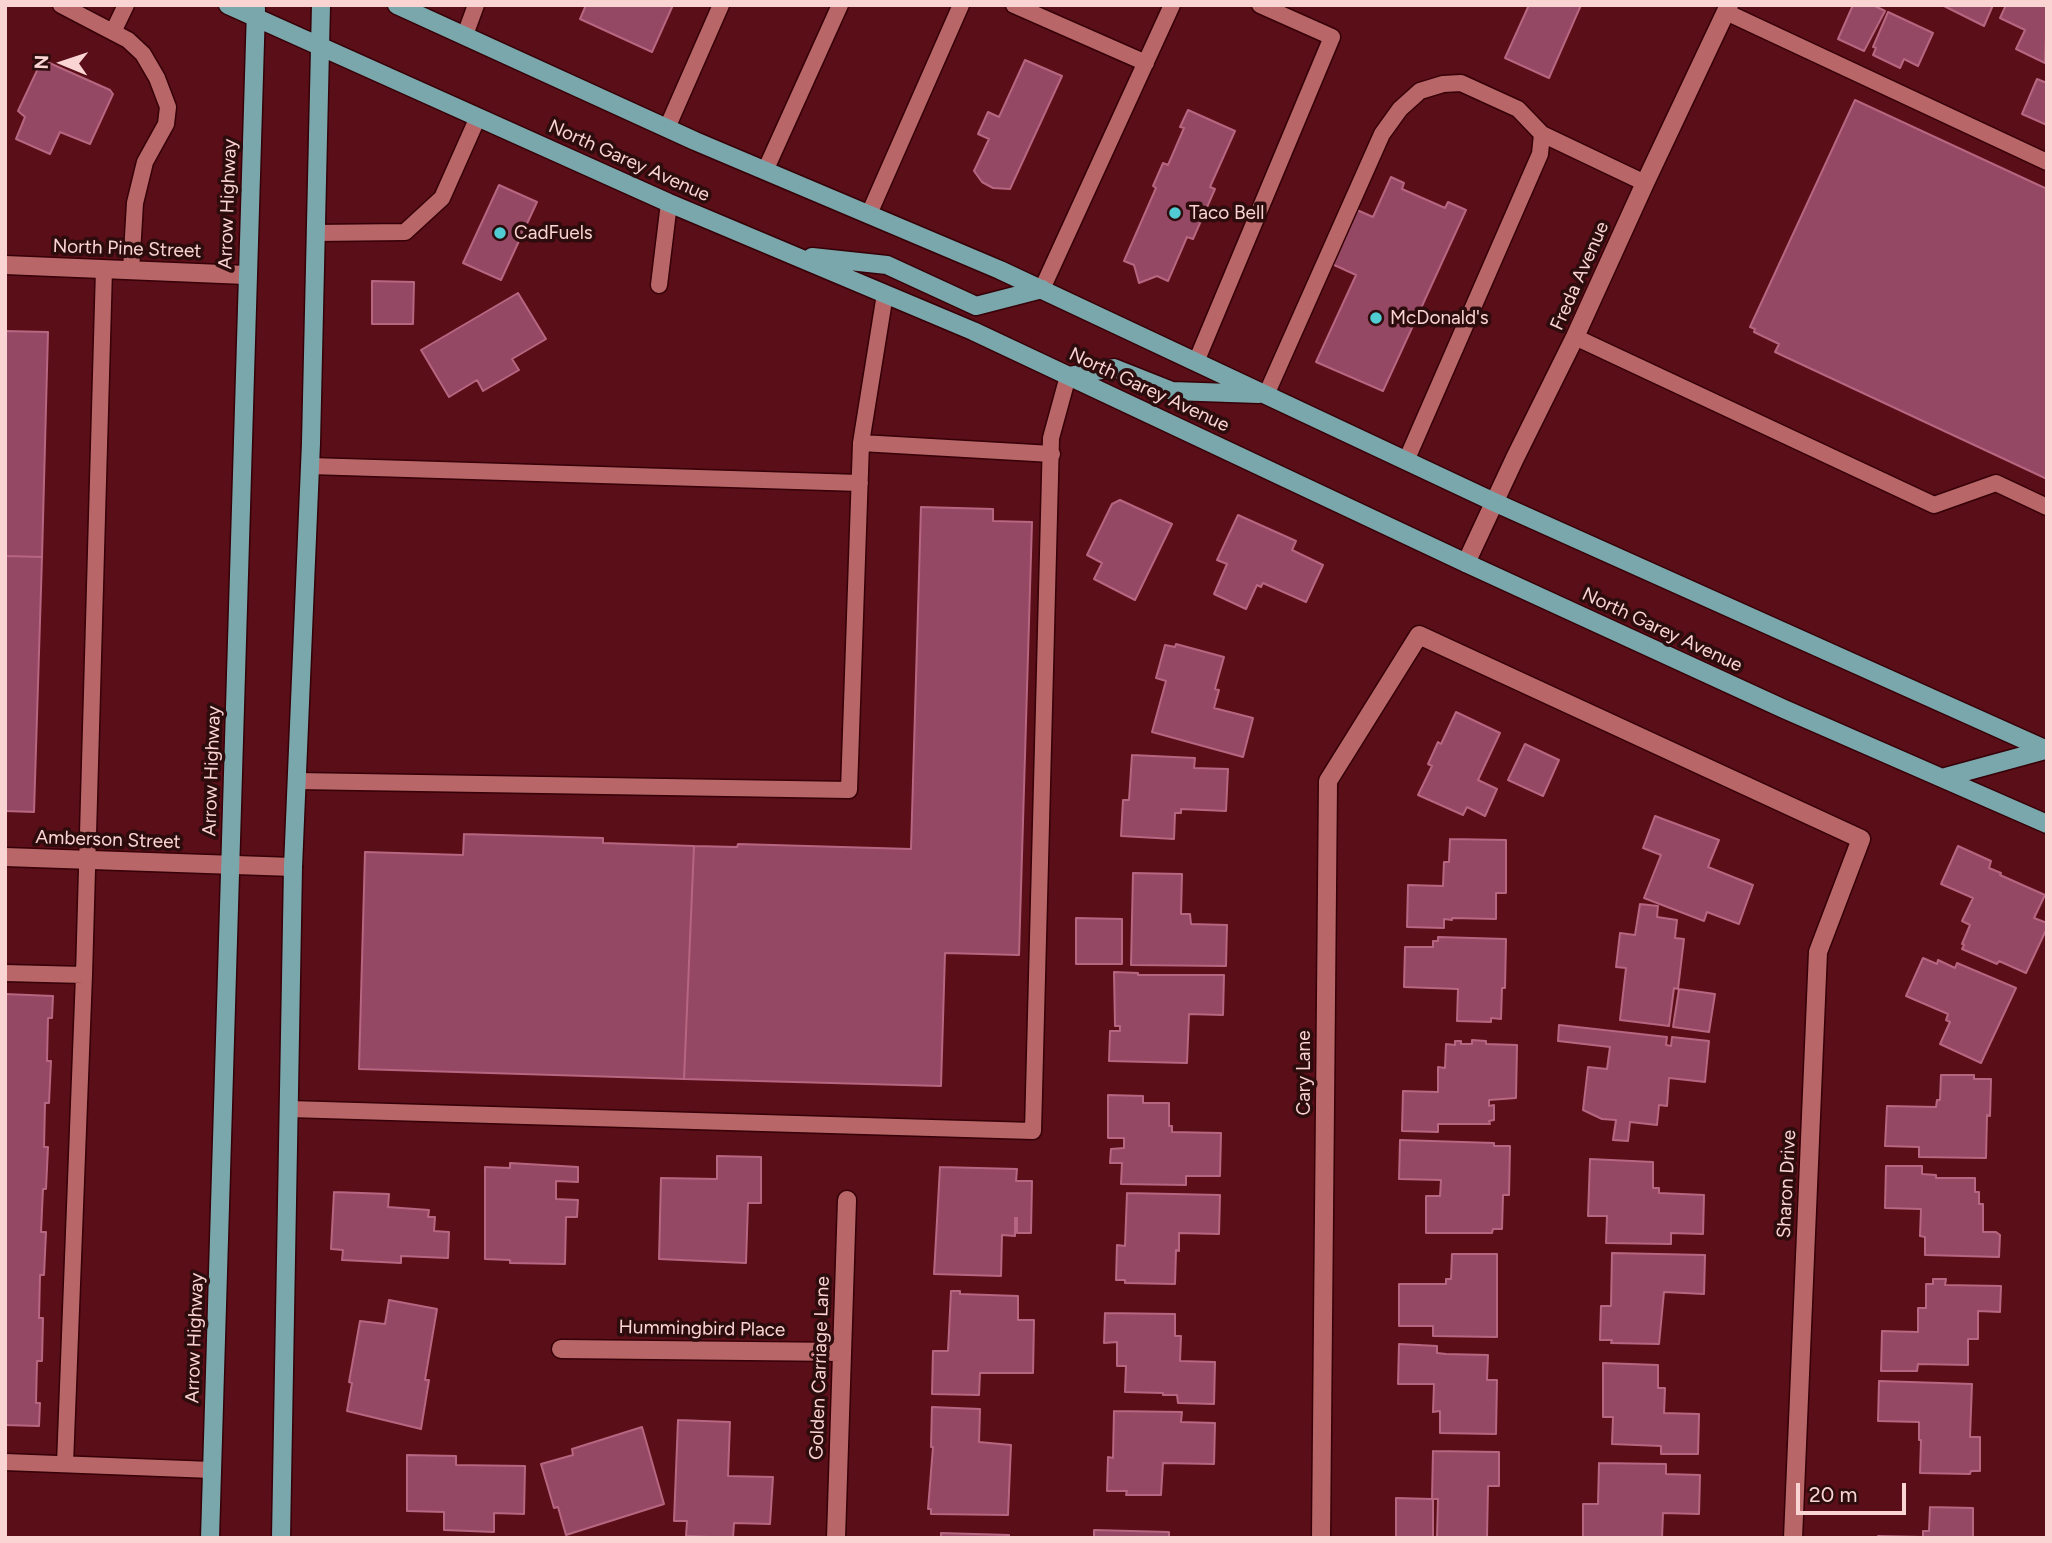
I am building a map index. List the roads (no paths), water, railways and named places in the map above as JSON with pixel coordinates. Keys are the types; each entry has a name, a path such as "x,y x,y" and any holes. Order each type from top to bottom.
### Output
{"main road":[{"name":"North Garey Avenue","path":"228,5 255,11 319,47 669,203 973,331 1784,709 2047,824"},
{"path":"281,1538 293,867 310,466 321,5"},
{"path":"397,5 667,128 1042,289 1494,502 2046,749"},
{"name":"Arrow Highway","path":"211,1538 255,11"},
{"path":"793,255 887,265 976,306 1042,289"},
{"path":"1068,376 1114,368 1172,391 1266,395"},
{"path":"1942,778 2046,749"}],"street":[{"name":"Freda Avenue","path":"1466,563 1728,9"},
{"name":"North Pine Street","path":"5,265 246,275"},
{"name":"Cary Lane","path":"1321,1538 1328,781 1419,635 1861,839"},
{"name":"Sharon Drive","path":"1793,1538 1818,952 1861,839"},
{"name":"Amberson Street","path":"5,857 293,867"},
{"name":"Golden Carriage Lane","path":"836,1538 847,1200"},
{"name":"Hummingbird Place","path":"561,1349 841,1352"}],"lane":[{"path":"61,5 128,40 143,54 157,78 167,107 166,124 145,162 135,203 131,270"},
{"path":"113,32 126,5"},
{"path":"466,35 476,5"},
{"path":"667,128 721,5"},
{"path":"765,171 840,5"},
{"path":"869,214 961,5"},
{"path":"1014,5 1146,63"},
{"path":"1042,289 1172,5"},
{"path":"1196,362 1332,37 1261,5"},
{"path":"1728,9 2047,162"},
{"path":"1266,395 1382,134 1400,109 1420,90 1461,83 1518,109 1542,134 1645,183"},
{"path":"315,233 404,232 442,198 478,117"},
{"path":"1406,461 1540,154 1542,134"},
{"path":"659,285 669,203"},
{"path":"65,1464 84,975 104,269"},
{"path":"297,781 849,790 861,443 885,294"},
{"path":"1575,337 1934,505 1996,483 2047,507"},
{"path":"289,1109 1033,1131 1051,438 1068,376"},
{"path":"861,443 1052,454"},
{"path":"310,466 860,483"},
{"path":"5,973 84,975"},
{"path":"5,1462 212,1470"}],"place":[{"name":"Taco Bell","path":"1175,213"},
{"name":"CadFuels","path":"500,233"},
{"name":"McDonald's","path":"1376,318"}]}
